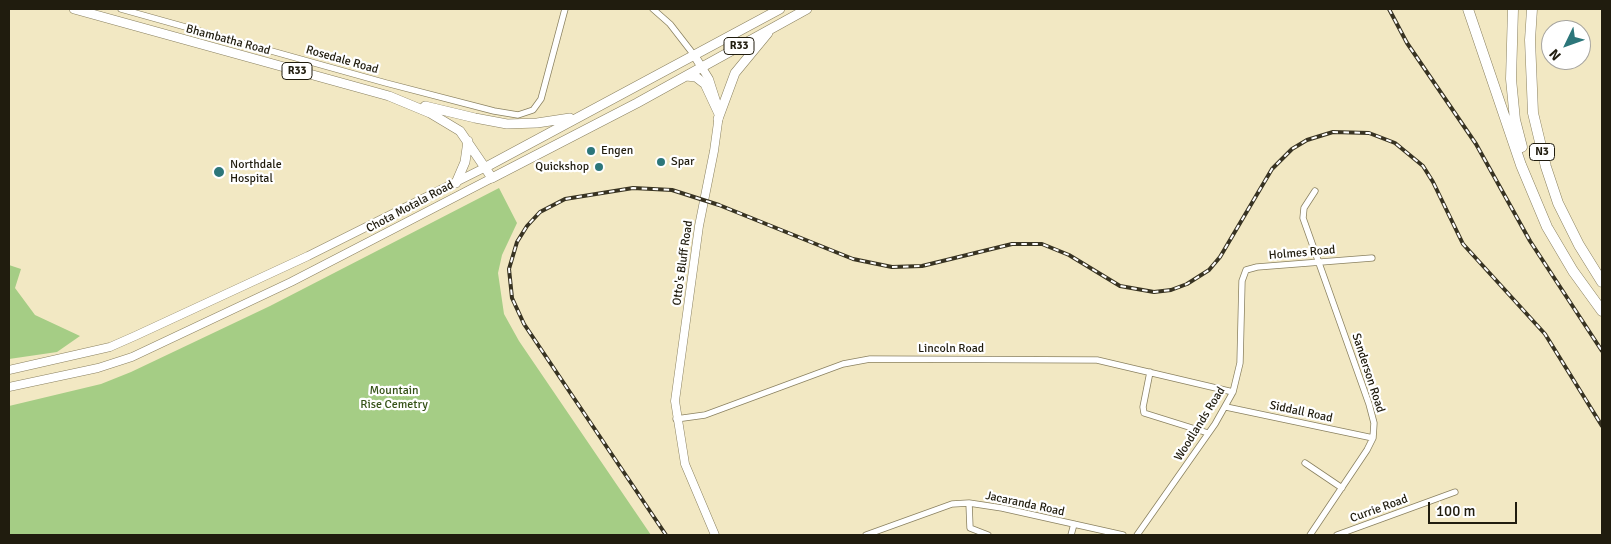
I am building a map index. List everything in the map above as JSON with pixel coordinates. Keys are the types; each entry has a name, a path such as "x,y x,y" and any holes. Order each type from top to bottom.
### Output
{"highway":[{"path":"1469,9 1521,165 1547,226 1573,271"},
{"name":"N3","path":"1513,9 1511,80 1515,120 1526,161 1549,225 1573,271 1602,311"},
{"name":"N3","path":"1532,9 1530,40 1533,113 1546,167 1558,203 1602,282"}],"main road":[{"name":"Bhambatha Road","path":"74,9 389,96 441,118 460,132 492,178"},
{"name":"Chota Motala Road","path":"486,167 780,9"},
{"name":"Chota Motala Road","path":"492,178 807,9"},
{"path":"719,117 735,73 757,44 775,26"},
{"path":"685,76 696,77 705,84 719,117"},
{"path":"389,96 474,118 507,124 537,123 577,117"},
{"path":"456,183 465,162 468,141"}],"street":[{"name":"Rosedale Road","path":"122,9 494,111 526,114 538,105 545,87 565,9"},
{"name":"Otto's Bluff Road","path":"653,9 670,24 702,66 714,91 719,117 699,226 676,389 676,419 685,464 715,535"},
{"name":"Chota Motala Road","path":"9,370 61,360 126,340 308,256 486,167"},
{"name":"Chota Motala Road","path":"9,387 92,370 132,357 275,290 492,178"},
{"name":"Sanderson Road","path":"1314,191 1304,208 1304,218 1370,404 1374,423 1372,438"},
{"name":"Holmes Road","path":"1242,280 1243,274 1249,268 1372,258"},
{"name":"Woodlands Road","path":"1137,535 1226,407 1233,392 1240,363 1242,280"},
{"name":"Lincoln Road","path":"676,419 705,415 843,364 870,359 1097,360 1233,392"},
{"path":"1150,372 1142,407 1144,413 1208,433"},
{"name":"Siddall Road","path":"1226,407 1372,438"},
{"path":"1310,535 1342,488 1372,438"},
{"path":"1305,463 1342,488"},
{"name":"Currie Road","path":"1337,535 1455,492"},
{"path":"968,535 970,528 969,503"},
{"name":"Jacaranda Road","path":"870,534 952,504 969,503 1002,508 1123,535"},
{"path":"1071,535 1074,524"},
{"path":"970,528 988,535"}],"green space":[{"name":"Mountain Rise Cemetry","path":"499,188 517,223 502,255 498,273 504,314 519,341 651,535 9,535 9,406 101,384 131,372 270,306"},
{"path":"9,265 21,269 15,288 35,315 80,336 57,352 9,359"}],"railway":[{"path":"1389,9 1407,43 1476,144 1530,241 1602,351"},
{"path":"666,535 524,324 512,298 509,269 517,242 527,226 540,212 565,199 633,188 672,190 719,205 853,259 892,267 922,266 1012,244 1042,244 1069,255 1120,286 1154,292 1171,290 1187,284 1209,270 1220,257 1272,169 1292,149 1307,140 1333,132 1369,133 1395,143 1423,166 1433,182 1463,244 1545,334 1602,426"}],"place":[{"name":"Engen","path":"591,151"},
{"name":"Spar","path":"661,162"},
{"name":"Quickshop","path":"599,167"},
{"name":"Northdale Hospital","path":"219,172"}]}
